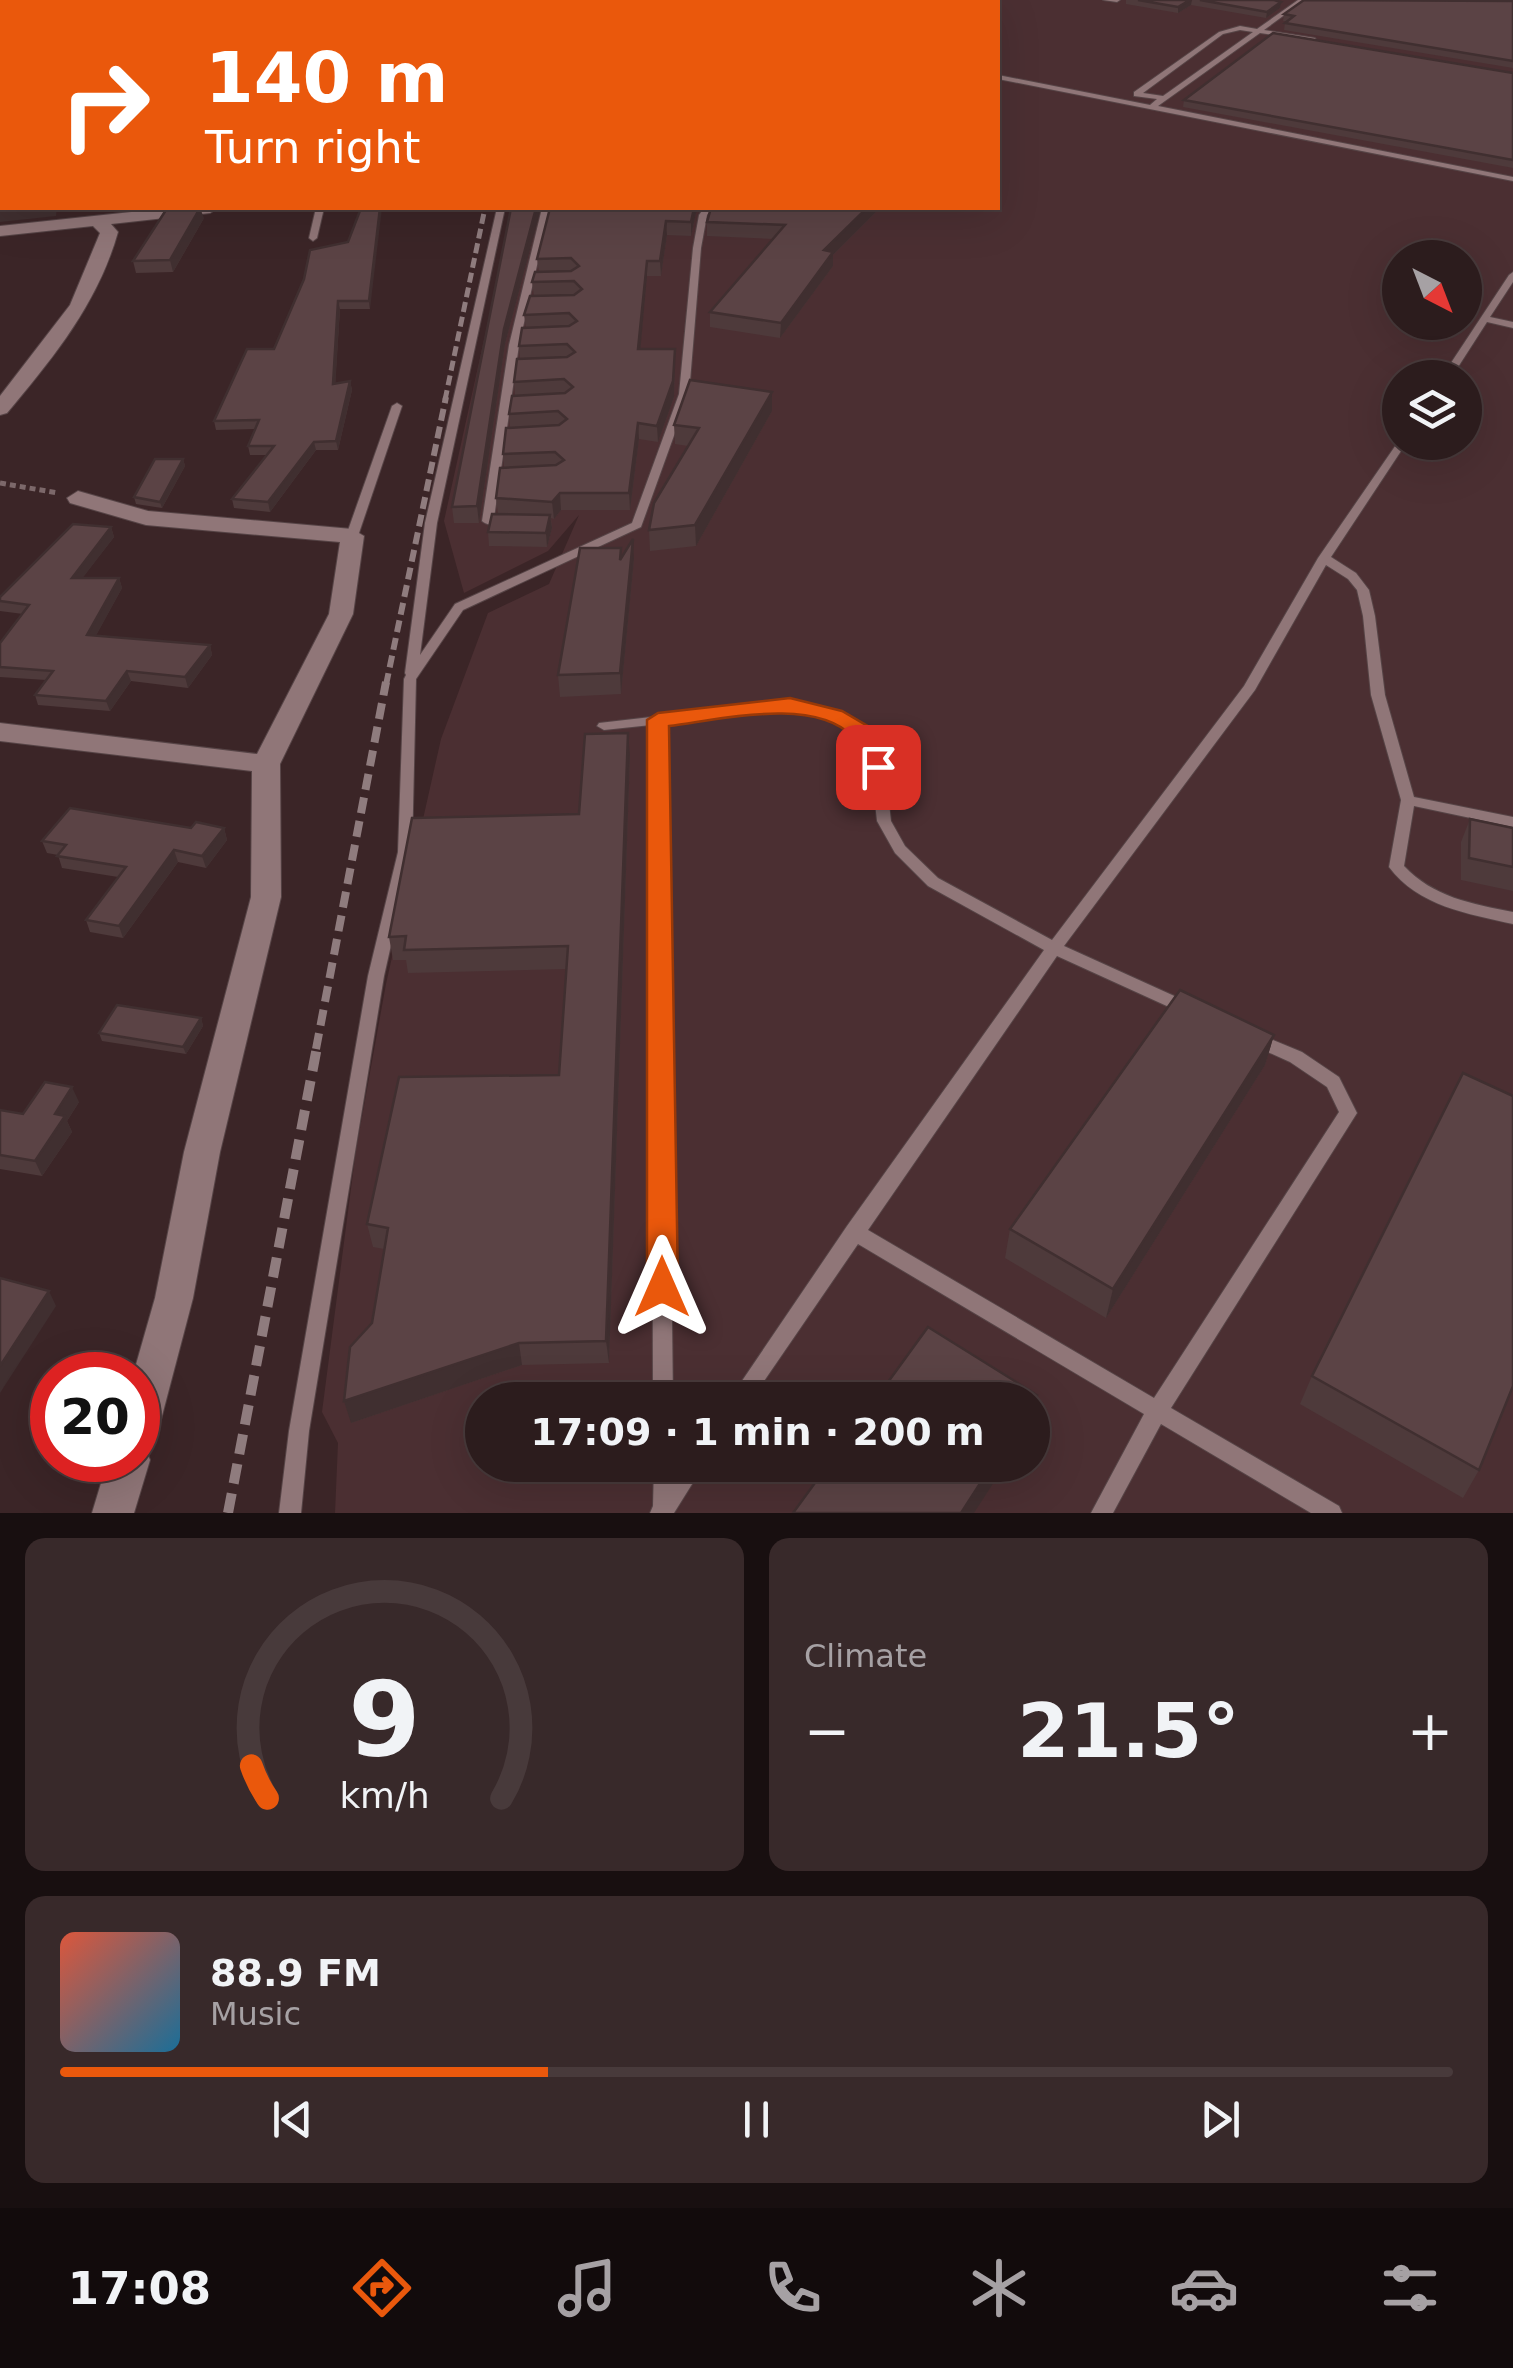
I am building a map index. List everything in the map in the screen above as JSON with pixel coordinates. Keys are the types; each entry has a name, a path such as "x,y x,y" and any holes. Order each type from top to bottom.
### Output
{"street":[{"path":"0,231 194,210"},
{"path":"0,409 46,354 91,287 109,232 99,222"},
{"path":"78,498 146,518 352,536 341,614 266,764 266,897 202,1152 160,1352"},
{"path":"0,732 266,764"},
{"path":"113,1513 122,1482"}],"lane":[{"path":"1106,0 1116,0"},
{"path":"1280,2 1298,2"},
{"path":"1155,108 1298,2"},
{"path":"1164,98 1136,94 1221,33 1240,28 1318,40"},
{"path":"1000,77 1513,180"},
{"path":"313,238 320,210"},
{"path":"290,1513 299,1431 376,976 405,852 410,679 431,522 501,210"},
{"path":"528,522 488,522 516,337 546,210"},
{"path":"410,679 459,606 637,525 684,394 697,248 707,210"},
{"path":"1458,360 1513,275"},
{"path":"530,280 544,280"},
{"path":"524,304 541,303"},
{"path":"1486,319 1513,325"},
{"path":"516,337 534,336"},
{"path":"511,368 530,367"},
{"path":"506,405 521,404"},
{"path":"352,536 398,406"},
{"path":"501,438 520,437"},
{"path":"751,1382 1054,948 1250,687 1324,558 1390,460"},
{"path":"495,478 510,478"},
{"path":"1324,558 1352,576 1363,590 1378,695 1408,800 1396,866 1412,886 1454,905 1513,918"},
{"path":"604,726 790,705 834,716 863,733 878,767 884,821 900,848 932,882 1054,948 1210,1018"},
{"path":"658,720 663,1382"},
{"path":"1408,800 1513,822"},
{"path":"1102,1513 1158,1411 1348,1113 1333,1082 1296,1057 1244,1034"},
{"path":"854,1232 1330,1513"},
{"path":"663,1511 664,1482"},
{"path":"663,1511 683,1482"}],"path":[{"path":"0,483 78,498"}],"shaded area":[{"path":"1000,0 1513,0 1513,1513 335,1513 338,1443 322,1412 356,1150 386,984 441,739 488,613 549,584 579,515 548,551 464,593 444,521 513,210 1000,210"}],"building":[{"path":"1138,0 1190,0 1178,7"},
{"path":"1200,0 1274,0 1281,2 1267,12"},
{"path":"1304,0 1513,1 1513,61 1285,23 1294,16 1284,14"},
{"path":"1273,33 1513,73 1513,160 1184,100"},
{"path":"166,210 199,210 170,260 133,261"},
{"path":"360,210 380,210 369,301 338,301 333,384 350,381 336,441 314,442 268,502 232,499 274,446 248,446 259,420 214,421 247,349 274,349 304,279 310,250 348,242"},
{"path":"511,210 535,210 504,329 477,506 452,507"},
{"path":"549,210 694,210 691,222 666,221 660,261 647,261 638,349 675,349 673,381 657,426 638,423 629,493 560,493 552,502 496,498 500,468 556,465 564,460 555,452 503,454 506,428 559,425 567,419 558,411 509,414 512,396 565,393 573,387 564,379 514,382 517,359 567,357 575,352 567,344 519,346 522,328 569,326 577,321 569,313 524,315 530,296 574,295 582,289 574,281 532,282 535,272 571,271 579,266 571,258 537,259"},
{"path":"710,210 865,210 824,250 833,252 781,323 710,312 785,225 707,222"},
{"path":"690,380 772,392 695,525 649,530 654,503 699,428 674,425"},
{"path":"155,459 183,459 160,502 134,497"},
{"path":"492,514 550,515 546,533 488,532"},
{"path":"73,524 111,527 72,578 119,578 87,635 210,645 185,677 127,671 106,701 35,695 53,671 0,667 0,643 29,605 0,601 0,597"},
{"path":"633,539 620,673 558,675 580,548 621,548 620,560"},
{"path":"628,733 606,1341 519,1343 344,1401 350,1347 372,1323 388,1228 367,1224 399,1077 559,1075 568,946 404,950 406,936 389,937 412,818 579,814 585,734"},
{"path":"70,808 191,828 196,822 224,828 202,856 174,850 119,926 86,920 126,867 57,856 66,845 42,841"},
{"path":"1470,819 1513,828 1513,867 1469,858"},
{"path":"1180,990 1274,1035 1113,1289 1010,1229"},
{"path":"117,1005 201,1018 183,1047 99,1033"},
{"path":"1463,1073 1513,1096 1513,1386 1479,1470 1312,1376"},
{"path":"45,1082 72,1087 55,1114 65,1116 35,1161 0,1155 0,1110 23,1114"},
{"path":"0,1278 49,1291 0,1366"},
{"path":"928,1327 1016,1382 888,1382"},
{"path":"816,1482 981,1482 961,1513 793,1513"}],"railway":[{"path":"445,400 485,210"},
{"path":"386,685 446,397"},
{"path":"316,1049 386,682"},
{"path":"228,1513 317,1047"}],"route":[{"path":"662,1287 658,720 790,705 834,716 863,733 878,767"}]}
